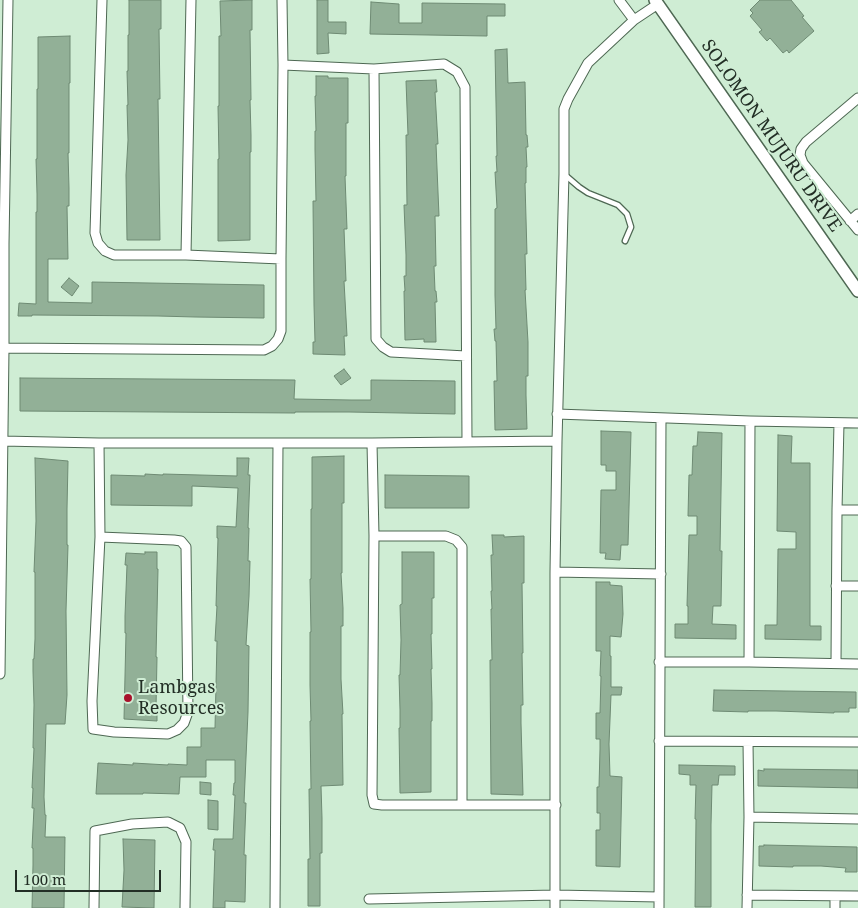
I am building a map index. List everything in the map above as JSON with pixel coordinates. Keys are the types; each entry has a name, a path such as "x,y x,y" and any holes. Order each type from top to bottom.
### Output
{"street":[{"path":"0,674 4,348 2,244 8,0"},
{"path":"102,0 95,233 98,243 105,251 114,255 186,255 281,259"},
{"path":"186,255 191,0"},
{"path":"4,348 264,350 272,346 278,339 281,331 282,0"},
{"path":"619,0 634,20"},
{"path":"555,908 555,572 564,109 588,63 656,2"},
{"name":"SOLOMON MUJURU DRIVE","path":"656,2 858,291"},
{"path":"283,65 374,69 444,64 457,72 465,87 467,442"},
{"path":"374,69 376,339 391,352 466,356"},
{"path":"858,98 806,142 801,149 800,155 803,163 858,230"},
{"path":"850,220 858,214"},
{"path":"558,414 858,423"},
{"path":"659,908 661,418"},
{"path":"750,421 750,662"},
{"path":"836,663 839,423"},
{"path":"2,441 372,443 557,441"},
{"path":"99,443 100,537 92,701 93,729 114,732 168,734 177,730 184,723 188,712 186,547 182,541 174,540 100,537"},
{"path":"275,908 278,443"},
{"path":"372,443 374,536 372,795 374,804 556,805"},
{"path":"837,510 858,510"},
{"path":"374,536 446,536 456,540 462,547 462,804"},
{"path":"555,572 660,574"},
{"path":"836,586 858,586"},
{"path":"659,662 858,664"},
{"path":"659,742 858,742"},
{"path":"747,908 748,742"},
{"path":"748,817 858,819"},
{"path":"94,908 94,831 132,824 168,822 180,828 186,842 186,908"},
{"path":"369,899 555,895 659,897"},
{"path":"747,895 858,896"},
{"path":"835,896 835,908"}],"lane":[{"path":"564,174 588,193 618,205 627,214 631,227 625,241"}],"building":[{"path":"129,0 161,0 161,29 159,29 160,99 158,99 160,240 127,240 126,175"},
{"path":"252,0 252,30 250,30 250,240 218,241 220,1"},
{"path":"317,0 328,0 328,22 346,22 346,34 328,33 329,53 317,54"},
{"path":"760,0 791,0 814,31 789,53 787,50 783,53 770,38 767,41 759,32 762,30 750,16 753,13 750,10"},
{"path":"371,2 399,4 399,23 422,23 422,3 505,4 505,16 487,16 487,36 370,34"},
{"path":"70,36 68,259 48,259 48,302 92,303 92,282 264,285 264,318 18,316 19,303 36,304 38,37"},
{"path":"507,49 508,83 525,82 528,147 526,147 527,167 525,183 527,254 525,254 525,290 528,342 528,376 526,376 527,429 495,430 494,381 497,381 494,329 496,329 495,209 497,208 495,172 497,172 497,156 495,50"},
{"path":"316,76 348,78 345,176 347,229 344,229 347,336 344,336 345,355 313,354 313,342 315,342 313,201 316,201"},
{"path":"436,80 439,216 435,216 436,342 424,342 424,339 405,340 404,276 406,276 406,255 404,205 407,205 406,135 408,135 406,81"},
{"path":"69,278 79,286 72,296 61,287"},
{"path":"344,369 351,378 341,385 334,376"},
{"path":"20,378 295,380 294,399 351,400 371,400 371,380 455,381 455,414 20,411"},
{"path":"601,431 631,432 628,545 621,545 620,560 605,559 606,553 600,553 601,490 616,490 616,471 606,471 606,465 601,465"},
{"path":"698,432 722,433 721,606 713,606 712,624 736,625 736,639 675,638 675,624 688,624 689,535 697,535 697,516 688,516 689,475 692,475 693,446 697,446"},
{"path":"778,435 792,436 791,463 810,463 810,626 821,626 821,640 765,639 765,625 777,625 778,549 796,549 796,532 777,531"},
{"path":"344,456 341,573 343,608 341,679 343,785 321,786 322,853 320,853 320,906 308,906 308,859 310,859 309,789 311,789 310,579 312,457"},
{"path":"35,458 68,461 67,695 65,724 46,724 44,797 46,815 45,837 65,837 64,908 32,908"},
{"path":"237,458 249,458 248,475 250,475 248,561 250,561 246,645 249,646 248,712 244,803 246,803 245,902 225,901 225,908 213,908 214,839 233,839 235,760 206,760 206,777 180,777 179,794 96,794 98,763 187,765 187,747 201,747 201,728 215,728 217,526 236,527 238,488 192,486 192,506 111,505 111,475 237,476"},
{"path":"385,475 469,476 469,508 385,508"},
{"path":"492,535 504,535 504,537 524,536 524,583 522,583 523,705 521,705 523,795 491,794 490,660 492,660"},
{"path":"145,552 157,552 157,721 124,719 126,553 145,554"},
{"path":"402,552 434,552 434,598 432,598 431,634 431,792 400,793 399,675"},
{"path":"596,582 610,582 610,585 622,586 623,614 621,637 610,636 610,656 611,687 622,687 621,695 611,695 609,744 610,776 622,777 620,867 596,866 596,830 600,830 600,813 597,813 597,787 599,787 600,739 596,739 596,713 600,713 601,651 596,651"},
{"path":"714,690 856,692 856,708 849,708 849,712 834,713 713,711"},
{"path":"679,765 735,766 735,775 719,775 718,785 712,785 711,907 695,907 696,785 690,785 690,775 679,774"},
{"path":"764,769 858,770 858,788 758,786 758,770 764,771"},
{"path":"200,782 211,783 211,795 200,794"},
{"path":"208,800 218,801 218,830 208,829"},
{"path":"123,839 155,840 154,908 122,907"},
{"path":"759,846 857,847 857,872 845,872 846,868 821,866 759,866"}],"place":[{"name":"Lambgas Resources","path":"128,698"}]}
